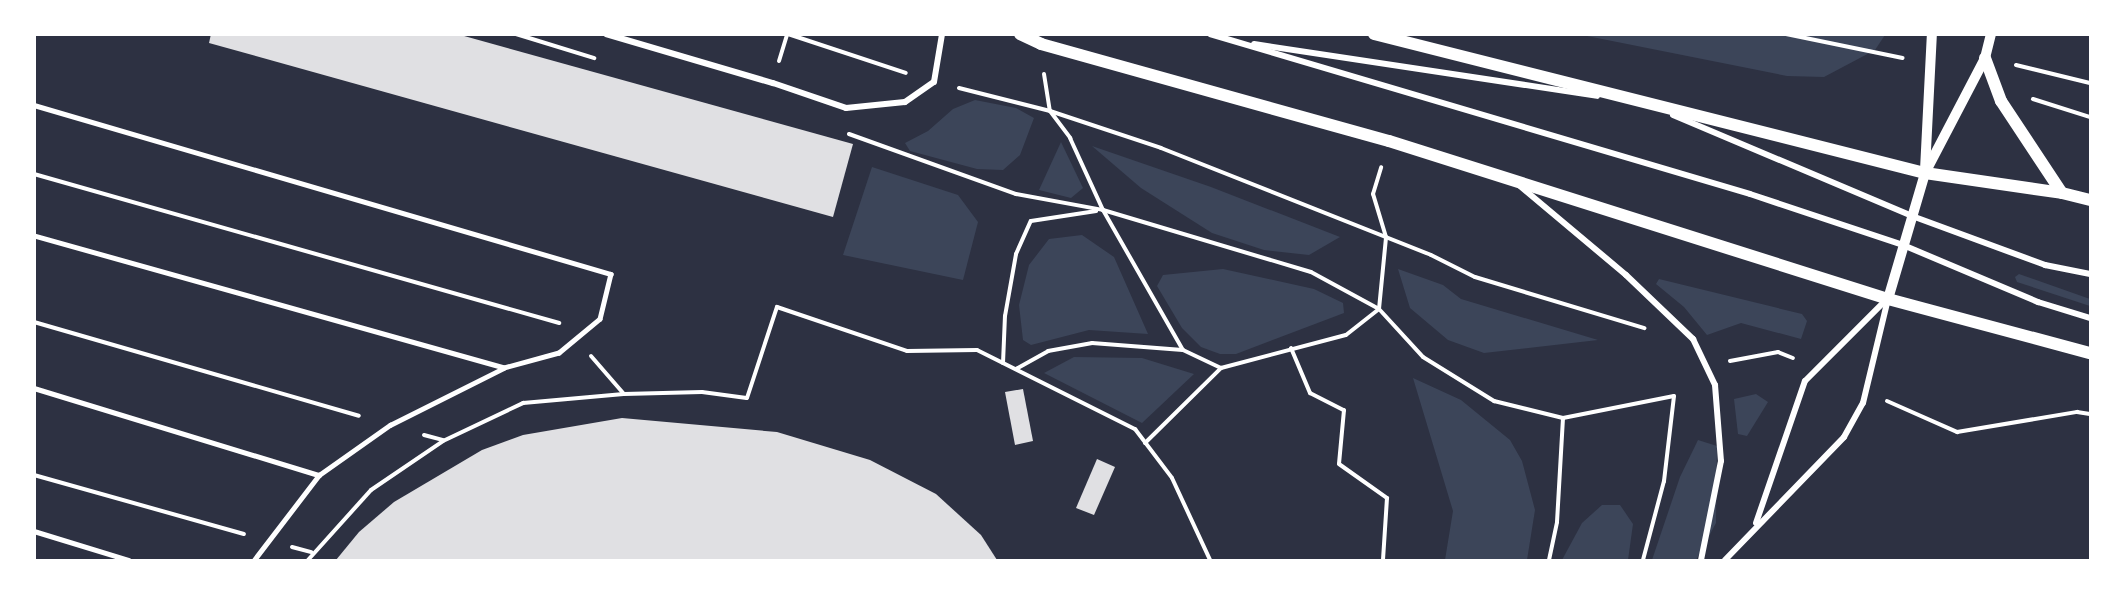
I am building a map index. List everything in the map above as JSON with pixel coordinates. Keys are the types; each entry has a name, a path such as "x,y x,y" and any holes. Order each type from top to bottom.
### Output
{"main road":[{"path":"1020,34 1041,44 1389,141 1888,299 2091,353"},
{"path":"1374,34 1924,173 2062,193 2091,200"},
{"path":"1985,58 2001,101 2062,193"}],"street":[{"path":"606,34 773,83 846,108 905,102 934,82 942,34"},
{"path":"1210,34 1585,144 1903,245 2038,302 2091,318"},
{"path":"1725,561 1754,526 1844,436 1866,391 1888,299 1924,173 1932,34"},
{"path":"1924,173 1985,58 1991,34"},
{"path":"1233,41 1646,103 1912,216 2045,265 2091,274"},
{"path":"1515,181 1626,275 1693,339 1715,385 1721,461 1701,561"},
{"path":"1754,526 1805,381 1888,299"}],"lane":[{"path":"34,105 611,274 600,319 559,354 504,368 390,425 319,475 267,540 254,561"},
{"path":"34,236 504,368"},
{"path":"34,388 319,475"},
{"path":"34,531 129,561"}],"path":[{"path":"516,34 605,61"},
{"path":"788,34 934,82 1050,111 1161,148 1386,237 1475,277 1646,329"},
{"path":"1047,96 1050,111 1070,138 1103,210 1183,350"},
{"path":"838,131 1016,194 1103,210 1311,272 1379,309 1423,357 1494,401 1563,418 1674,396 1664,481 1643,561"},
{"path":"1145,443 1221,368 1346,335 1379,309 1386,237 1373,194 1389,141"},
{"path":"34,174 555,320 576,338 624,394"},
{"path":"1002,363 1005,316 1016,254 1031,221 1103,210"},
{"path":"308,561 311,552 371,490 443,441 524,403 624,394 702,392 747,398 777,307 907,351 977,350 1135,429 1172,478 1210,561"},
{"path":"34,322 443,441"},
{"path":"1016,369 1048,351 1092,343 1183,350 1221,368"},
{"path":"1291,348 1310,393 1344,410 1339,464 1387,498 1383,561"},
{"path":"1706,366 1778,352 1817,370"},
{"path":"1866,391 1957,432 2078,412 2091,414"},
{"path":"1549,561 1557,522 1563,418"},
{"path":"34,475 311,552"}],"shaded area":[{"path":"1582,35 1885,35 1875,50 1824,77 1787,76"},
{"path":"975,100 1016,108 1034,118 1020,155 1003,170 977,169 910,151 905,143 928,131 953,109"},
{"path":"1061,142 1083,188 1071,198 1039,190"},
{"path":"1092,146 1211,187 1340,237 1309,255 1264,250 1212,233 1141,188"},
{"path":"872,167 958,195 978,222 963,280 843,255"},
{"path":"1082,235 1114,257 1148,334 1089,330 1031,345 1023,340 1019,305 1029,265 1049,239"},
{"path":"1223,269 1314,289 1343,303 1344,313 1236,354 1220,354 1201,347 1182,328 1157,286 1163,275"},
{"path":"1398,269 1443,285 1461,299 1598,340 1484,353 1448,340 1410,308"},
{"path":"2019,274 2090,299 2090,306 2017,282 2015,277"},
{"path":"1659,279 1802,314 1807,321 1801,339 1741,323 1707,335 1684,307 1656,284"},
{"path":"1074,357 1142,358 1194,374 1142,423 1044,373"},
{"path":"1413,378 1461,400 1510,440 1522,461 1535,510 1527,560 1445,560 1453,511"},
{"path":"1756,394 1768,402 1747,436 1738,434 1734,399"},
{"path":"1698,440 1717,446 1716,523 1696,560 1652,560 1680,477"},
{"path":"1602,505 1620,505 1633,524 1628,560 1562,560 1582,523"}],"building":[{"path":"211,34 457,34 853,144 833,217 209,43"},
{"path":"1023,389 1033,441 1015,445 1005,392"},
{"path":"622,418 777,432 870,460 936,494 981,535 997,560 336,560 359,532 394,502 482,450 523,435"},
{"path":"1097,459 1115,467 1094,515 1076,508"}]}
